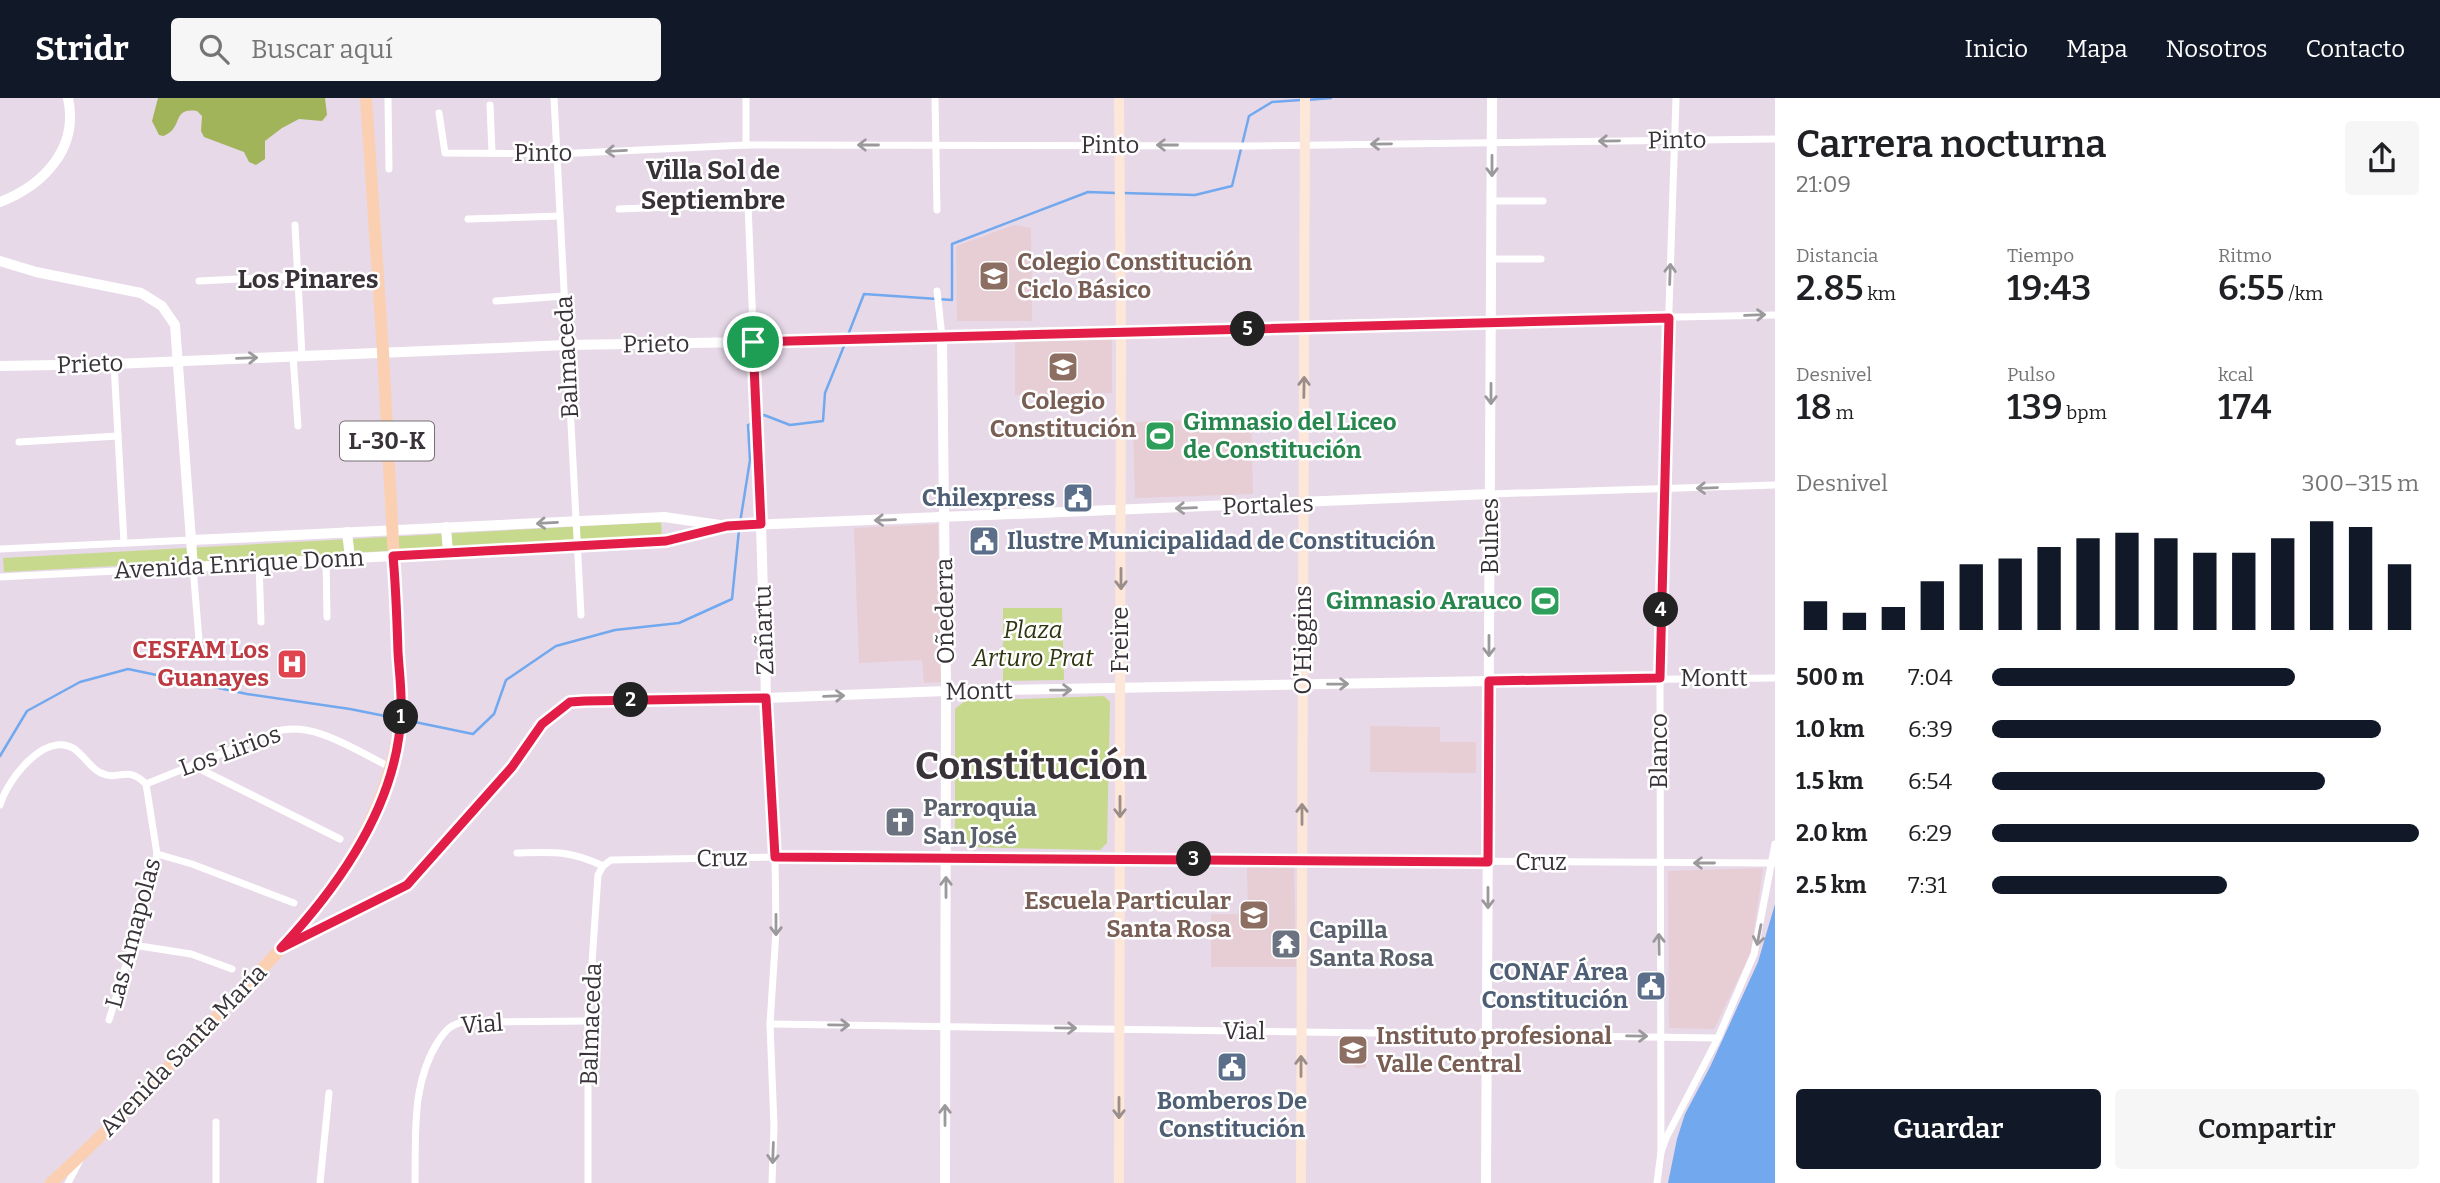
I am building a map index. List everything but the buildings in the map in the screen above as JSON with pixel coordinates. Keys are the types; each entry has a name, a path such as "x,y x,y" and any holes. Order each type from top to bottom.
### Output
{"main road":[{"name":"Avenida Santa María","path":"51,1183 281,948 312,912 352,857 375,814 391,768 399,735 401,711 383,352 366,98"},
{"name":"Freire","path":"1119,98 1119,1183"},
{"name":"O'Higgins","path":"1301,1183 1305,98"}],"street":[{"path":"0,202 20,194 45,175 58,159 69,131 68,98"},
{"path":"388,98 389,169"},
{"name":"Balmaceda","path":"554,98 581,615"},
{"path":"746,98 746,145"},
{"path":"935,98 937,210"},
{"name":"Bulnes","path":"1486,1183 1492,98"},
{"name":"Blanco","path":"1661,1152 1658,862 1660,678 1663,489 1676,98"},
{"path":"490,105 492,153"},
{"name":"Pinto","path":"439,113 445,153 556,154 746,145 1250,146 1775,139"},
{"path":"1492,201 1543,201"},
{"name":"Zañartu","path":"619,209 748,204 758,426 757,525 775,857 776,931 770,1024 774,1126 772,1183"},
{"path":"468,219 560,216"},
{"path":"295,225 298,276 298,426"},
{"path":"1492,259 1541,259"},
{"path":"0,261 36,272 100,283 148,296 167,312 175,325 199,640"},
{"path":"199,281 298,276"},
{"name":"Oñederra","path":"937,291 942,337 946,691 945,1183"},
{"path":"496,301 564,296"},
{"name":"Prieto","path":"0,366 114,364 567,345 1775,315"},
{"path":"114,364 124,543"},
{"path":"19,442 118,436"},
{"name":"Portales","path":"757,525 1490,494 1775,485"},
{"name":"Avenida Enrique Donn","path":"0,549 664,517 727,526 757,525"},
{"path":"681,538 685,532 682,520"},
{"name":"Avenida Enrique Donn","path":"0,577 666,541 727,526"},
{"path":"446,527 448,553"},
{"path":"347,532 350,558"},
{"path":"326,560 327,617"},
{"path":"259,563 261,622"},
{"name":"Montt","path":"281,948 407,885 512,767 542,724 570,702 946,691 1775,678"},
{"name":"Los Lirios","path":"146,784 282,730 297,728 314,731 391,768"},
{"path":"0,804 17,773 31,759 54,746 71,747 102,774 127,773 146,784"},
{"path":"192,765 340,839"},
{"name":"Las Amapolas","path":"109,1020 157,854 146,784"},
{"path":"1657,1183 1661,1152 1671,1126 1718,1038 1754,954 1775,844"},
{"path":"517,853 564,852 581,855 603,866"},
{"path":"157,854 192,864 294,903"},
{"name":"Cruz","path":"603,866 611,860 775,857 1772,863"},
{"name":"Balmaceda","path":"588,1183 588,1021 598,875 603,866"},
{"path":"133,944 191,954 232,969"},
{"name":"Vial","path":"415,1183 418,1091 431,1053 444,1032 455,1024 464,1022 588,1021"},
{"name":"Vial","path":"770,1024 1718,1038"},
{"path":"320,1183 330,1093"},
{"path":"216,1122 216,1183"},
{"path":"68,1183 88,1148"}],"shaded area":[{"name":"Colegio Constitución Ciclo Básico","path":"1014,225 1031,228 1032,321 957,321 956,246"},
{"name":"Colegio Constitución","path":"1112,337 1112,393 1015,395 1015,342"},
{"path":"1251,418 1253,494 1135,498 1133,422"},
{"path":"938,524 941,682 924,683 922,660 859,663 854,528"},
{"path":"1370,726 1440,727 1440,742 1476,742 1476,773 1370,772"},
{"name":"Escuela Particular Santa Rosa","path":"1294,865 1296,967 1211,967 1211,914 1248,914 1247,866"},
{"path":"1763,868 1751,952 1714,1029 1669,1028 1668,871"},
{"name":"Instituto profesional Valle Central","path":"1341,1042 1366,1042 1366,1068 1355,1068 1355,1059 1340,1059"}],"green space":[{"path":"158,98 325,98 327,115 322,121 299,119 282,128 265,141 265,159 256,165 249,162 244,152 204,137 201,131 202,116 197,111 184,112 174,129 163,136 159,135 152,121"},
{"path":"661,522 662,536 4,572 3,558"},
{"name":"Plaza Arturo Prat","path":"1003,608 1062,608 1064,680 1003,681"},
{"path":"1104,696 1110,702 1107,843 1100,850 965,847 955,841 955,709 965,701"}],"water":[{"path":"1775,904 1775,1183 1668,1183 1685,1114 1710,1067 1758,962"}],"waterway":[{"path":"1307,100 1331,98"},
{"path":"1123,193 1195,195 1232,186 1249,116 1272,102 1301,100"},
{"path":"848,335 864,294 952,300 952,244 1088,192 1116,193"},
{"path":"759,418 764,415 790,425 823,421 825,393 846,341"},
{"path":"740,523 750,460 748,425 754,422"},
{"path":"405,720 473,734 494,714 506,680 556,646 615,630 679,623 732,599 739,530"},
{"path":"0,756 27,711 80,682 128,669 247,694 395,718"}],"place":[{"name":"Colegio Constitución Ciclo Básico","path":"994,276"},
{"name":"Colegio Constitución","path":"1063,367"},
{"name":"Gimnasio del Liceo de Constitución","path":"1160,436"},
{"name":"Chilexpress","path":"1078,498"},
{"name":"Ilustre Municipalidad de Constitución","path":"984,541"},
{"name":"Gimnasio Arauco","path":"1545,601"},
{"name":"CESFAM Los Guanayes","path":"292,664"},
{"name":"Parroquia San José","path":"900,822"},
{"name":"Escuela Particular Santa Rosa","path":"1254,915"},
{"name":"Capilla Santa Rosa","path":"1286,944"},
{"name":"CONAF Área Constitución","path":"1651,986"},
{"name":"Instituto profesional Valle Central","path":"1353,1050"},
{"name":"Bomberos De Constitución","path":"1232,1067"}],"district":[{"name":"Villa Sol de Septiembre","path":"713,185"},
{"name":"Los Pinares","path":"308,279"},
{"name":"Constitución","path":"1031,766"}],"route":[{"path":"1669,318 1660,678 1489,681 1488,862 775,857 766,698 570,702 542,724 512,767 407,885 281,948 327,893 352,857 371,823 386,787 399,735 401,711 393,556 666,541 727,526 761,524 753,342 1669,318"}]}
